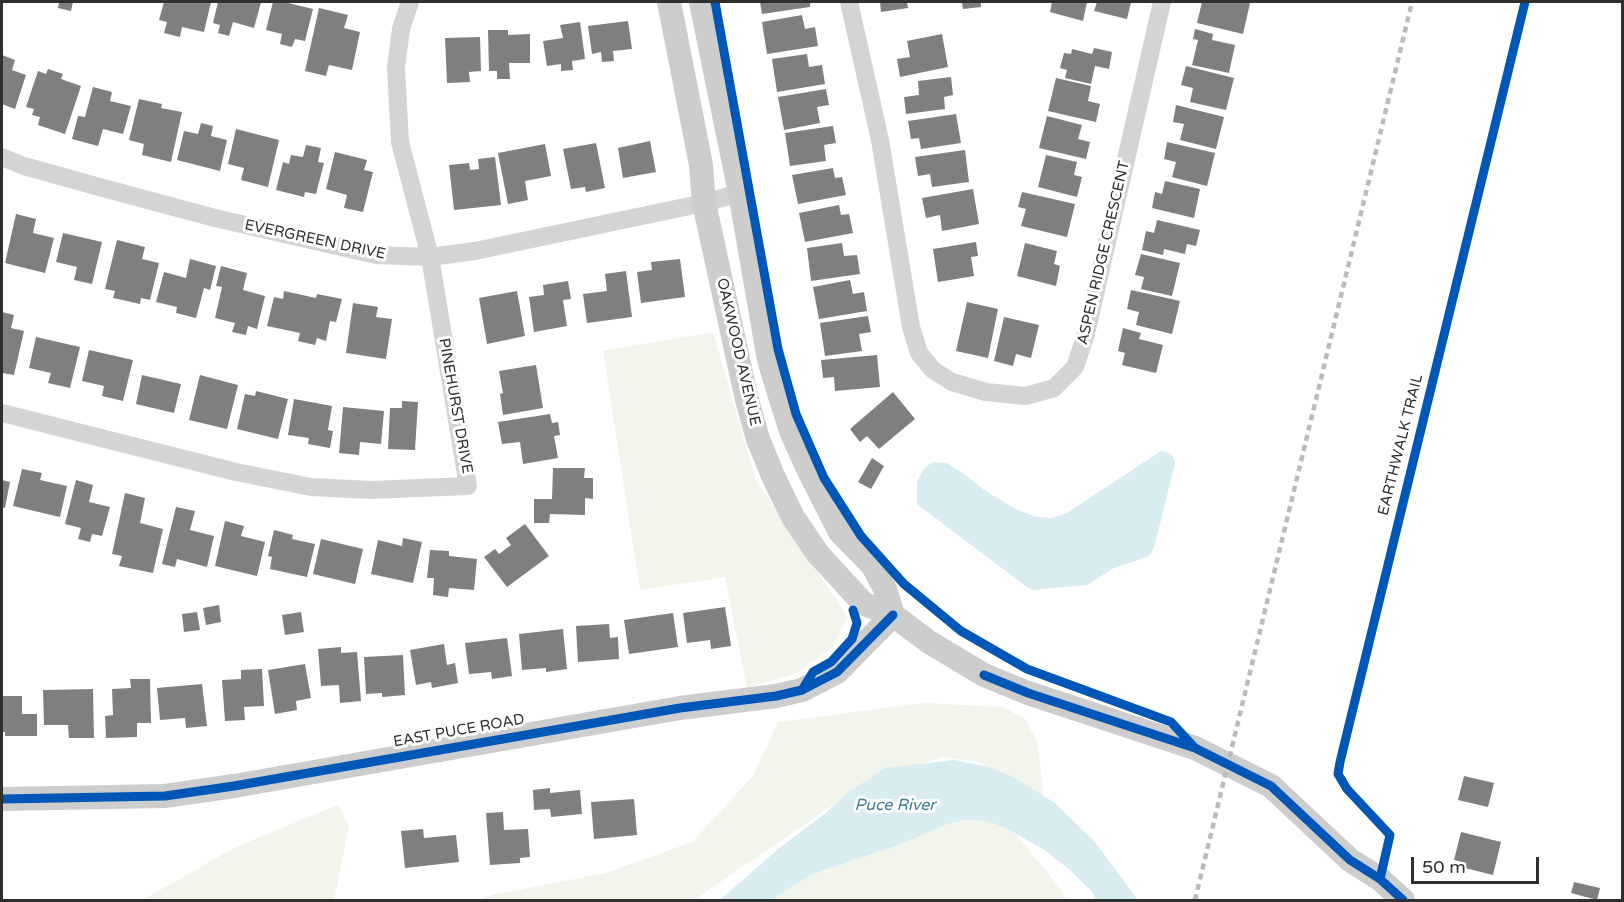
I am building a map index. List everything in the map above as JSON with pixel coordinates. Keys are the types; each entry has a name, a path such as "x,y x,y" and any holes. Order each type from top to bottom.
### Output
{"main road":[{"name":"OAKWOOD AVENUE","path":"669,2 701,165 704,202 747,400 758,439 793,517 818,554 864,604 893,615"},
{"name":"OAKWOOD AVENUE","path":"701,2 740,193 769,360 791,431 840,532 873,566 885,589 893,615"},
{"name":"EAST PUCE ROAD","path":"2,799 165,796 188,793 680,708 776,696 802,690 837,672 893,615"},
{"path":"893,615 929,642 984,675 1028,693 1195,748 1271,786 1350,860 1380,879 1403,900"}],"street":[{"name":"PINEHURST DRIVE","path":"2,413 236,472 311,487 370,490 468,486 430,257 400,142 396,101 397,58 401,29 410,2"},
{"name":"ASPEN RIDGE CRESCENT","path":"849,2 880,140 911,327 919,354 933,370 952,382 986,392 1026,396 1054,388 1075,367 1086,334 1162,2"},
{"name":"EVERGREEN DRIVE","path":"2,157 24,166 114,191 376,255 430,257 475,251 740,193"}],"shaded area":[{"path":"713,332 756,480 848,617 833,647 797,673 747,688 725,577 640,590 603,351"},
{"path":"924,703 1003,707 1025,719 1037,741 1046,809 980,762 942,757 858,788 694,900 479,900 492,895 606,873 692,842 753,776 778,722"},
{"path":"338,805 349,826 334,900 142,900 238,846"},
{"path":"994,806 1069,900 757,900 770,889"}],"water":[{"path":"1161,451 1173,456 1175,463 1154,548 1149,556 1114,568 1087,585 1033,590 917,504 917,482 924,468 933,462 946,463 1014,508 1036,517 1052,518 1067,513"},
{"name":"Puce River","path":"954,760 989,767 1013,777 1055,803 1095,842 1138,900 1097,900 1071,871 1046,851 1006,828 987,821 966,820 947,824 901,844 812,874 771,900 720,900 846,794 885,768"}],"building":[{"path":"59,2 73,2 71,11 58,8"},
{"path":"164,2 211,2 204,32 182,27 180,37 164,33 167,22 159,20"},
{"path":"218,2 261,2 254,28 233,22 229,36 218,33 220,25 213,23"},
{"path":"273,2 284,2 313,9 305,41 295,39 292,47 280,44 282,34 266,30"},
{"path":"760,2 810,2 810,7 762,14"},
{"path":"880,2 907,2 908,8 881,12"},
{"path":"962,2 981,2 981,7 963,9"},
{"path":"1052,2 1087,2 1083,21 1050,12"},
{"path":"1097,2 1131,2 1127,19 1094,11"},
{"path":"1202,2 1250,3 1243,34 1197,23"},
{"path":"319,8 348,15 344,28 360,32 352,70 329,65 326,76 305,71"},
{"path":"802,15 805,29 815,27 818,46 767,54 762,22"},
{"path":"628,21 632,49 613,51 614,61 602,62 601,52 592,54 588,26"},
{"path":"580,22 585,59 572,61 573,70 561,71 561,64 547,66 543,41 563,38 560,25"},
{"path":"1195,29 1213,34 1212,40 1235,45 1229,73 1192,65 1198,40 1193,39"},
{"path":"488,30 508,30 508,35 530,34 530,63 509,63 510,79 497,79 497,71 489,71"},
{"path":"942,34 948,67 900,77 897,59 910,57 907,41"},
{"path":"480,37 481,71 469,72 470,82 447,83 445,38"},
{"path":"1094,48 1112,52 1109,69 1095,66 1091,84 1065,78 1067,70 1060,68 1064,53 1071,54 1072,49 1092,54"},
{"path":"807,54 809,67 822,65 825,84 777,92 772,59"},
{"path":"2,55 15,60 12,70 26,75 15,109 2,104"},
{"path":"1186,66 1234,78 1226,110 1190,102 1193,88 1181,85"},
{"path":"48,69 63,74 61,79 81,86 65,134 38,125 40,117 32,115 34,109 26,107 38,71 46,74"},
{"path":"951,77 953,95 944,97 945,109 906,114 904,97 919,95 918,81"},
{"path":"1056,78 1091,86 1088,101 1100,104 1096,122 1048,111"},
{"path":"93,87 112,92 110,101 131,106 123,134 103,129 98,146 72,139 78,116 85,117"},
{"path":"826,89 829,105 817,107 820,123 784,130 778,97"},
{"path":"139,99 162,104 161,108 182,112 171,162 142,155 144,144 129,140"},
{"path":"1176,105 1224,117 1216,149 1180,140 1184,124 1173,122"},
{"path":"956,114 961,143 921,149 919,138 911,139 908,121"},
{"path":"1047,116 1082,125 1078,139 1090,142 1086,159 1039,148"},
{"path":"201,123 213,126 211,136 227,140 220,171 177,160 184,131 198,134"},
{"path":"833,126 836,143 824,145 826,161 790,166 785,133"},
{"path":"236,129 279,140 268,187 241,180 244,168 228,164"},
{"path":"650,141 656,172 623,178 618,148"},
{"path":"1167,142 1215,153 1207,186 1172,177 1176,162 1164,159"},
{"path":"596,143 605,188 586,192 585,187 571,189 563,149"},
{"path":"545,144 551,176 525,181 528,200 508,204 498,153"},
{"path":"306,145 321,148 318,162 324,163 316,194 305,192 304,197 276,190 283,162 289,164 291,155 303,157"},
{"path":"965,150 969,182 932,187 930,174 918,176 915,157"},
{"path":"335,152 367,160 364,170 373,172 363,212 344,208 347,195 326,189"},
{"path":"1046,155 1077,162 1074,175 1082,177 1077,197 1038,187"},
{"path":"495,157 501,205 454,210 449,165 469,163 470,170 479,169 478,159"},
{"path":"833,168 835,178 842,177 846,195 798,204 792,175"},
{"path":"1165,181 1200,189 1194,218 1152,208 1155,192 1162,194"},
{"path":"973,189 979,224 942,231 940,215 926,218 922,198"},
{"path":"1022,192 1075,204 1067,237 1021,226 1026,209 1018,207"},
{"path":"839,205 841,215 849,214 853,233 805,242 799,213"},
{"path":"16,214 36,219 33,233 54,238 45,273 5,263"},
{"path":"1157,220 1200,230 1196,246 1187,244 1185,254 1164,249 1163,255 1142,250 1146,231 1154,233"},
{"path":"63,233 102,242 92,284 74,280 77,267 56,262"},
{"path":"117,240 145,247 142,259 159,263 150,300 141,298 140,304 113,298 115,291 105,289"},
{"path":"976,242 978,256 971,257 974,276 938,282 933,249"},
{"path":"842,243 844,256 857,255 860,274 811,281 807,248"},
{"path":"1025,243 1057,251 1054,264 1060,266 1056,286 1017,276"},
{"path":"1141,254 1180,263 1172,296 1141,289 1144,277 1135,275"},
{"path":"190,259 216,266 210,290 204,288 196,318 176,313 177,307 156,302 164,272 186,278"},
{"path":"680,259 685,297 641,303 637,272 652,270 651,262"},
{"path":"221,266 247,273 243,290 265,296 257,329 248,326 246,335 232,332 235,323 215,318 222,287 216,286"},
{"path":"626,271 632,317 587,323 583,294 607,291 605,274"},
{"path":"850,280 853,294 864,292 867,311 819,319 813,287"},
{"path":"568,281 571,299 563,300 567,326 534,332 529,297 544,295 543,285"},
{"path":"1131,290 1180,301 1172,334 1136,325 1139,312 1127,309"},
{"path":"284,291 316,298 317,294 342,299 336,322 330,321 326,341 317,338 315,345 298,341 300,333 267,326 274,297 283,299"},
{"path":"517,291 525,336 487,344 479,298"},
{"path":"967,302 998,309 988,358 956,351"},
{"path":"353,303 378,307 376,317 392,319 386,359 346,353"},
{"path":"2,312 14,315 11,328 24,331 14,375 2,373"},
{"path":"868,316 871,332 859,334 862,351 825,356 820,323"},
{"path":"1004,317 1039,325 1031,358 1016,354 1013,366 994,361"},
{"path":"1123,328 1141,333 1139,339 1163,345 1156,373 1122,365 1125,353 1118,351"},
{"path":"36,337 80,347 70,388 48,383 51,373 29,368"},
{"path":"89,350 133,360 123,401 102,396 104,386 82,381"},
{"path":"877,355 880,387 835,391 834,377 823,378 821,360"},
{"path":"536,365 543,408 503,415 500,394 503,393 499,371"},
{"path":"142,375 181,384 174,413 136,404"},
{"path":"200,375 238,385 227,429 189,420"},
{"path":"256,391 288,399 278,439 237,429 245,394 255,396"},
{"path":"893,392 915,419 879,449 867,436 860,442 850,429"},
{"path":"294,399 332,406 328,430 333,431 330,448 308,444 309,438 288,435"},
{"path":"402,401 418,402 415,450 388,449 390,408 402,408"},
{"path":"343,407 384,411 381,444 360,442 359,455 339,453"},
{"path":"550,414 552,423 558,422 560,435 554,436 558,458 523,464 520,442 502,444 498,422"},
{"path":"872,458 884,466 871,489 858,482"},
{"path":"553,468 585,468 584,478 593,478 593,499 585,498 585,515 550,514 549,523 534,523 534,499 552,499"},
{"path":"22,469 42,473 40,480 67,486 60,517 13,506"},
{"path":"2,480 10,482 5,508 2,507"},
{"path":"76,480 93,485 89,502 110,507 102,536 92,534 90,542 78,539 81,528 65,524"},
{"path":"125,493 145,498 140,523 163,529 153,573 119,566 122,556 112,554"},
{"path":"176,507 195,511 190,530 214,536 207,567 177,559 175,567 162,564"},
{"path":"225,521 244,526 241,536 265,542 257,576 215,566"},
{"path":"525,524 549,556 507,587 484,557 495,549 499,554 511,545 506,538"},
{"path":"274,530 293,535 292,539 315,544 307,577 270,569 272,557 268,556"},
{"path":"403,538 422,542 413,583 371,574 378,540 402,546"},
{"path":"321,539 363,549 355,584 313,574"},
{"path":"430,550 449,551 449,556 477,559 474,590 449,588 448,597 433,595 434,578 427,578"},
{"path":"219,605 221,622 206,625 203,608"},
{"path":"725,607 731,646 711,649 710,640 687,643 683,613"},
{"path":"197,612 200,630 184,632 182,614"},
{"path":"301,612 304,632 285,635 282,615"},
{"path":"673,613 678,647 629,654 624,620"},
{"path":"609,624 610,638 618,637 619,659 578,662 576,626"},
{"path":"563,629 567,669 546,672 546,668 522,670 519,634"},
{"path":"507,638 512,676 492,679 491,672 469,674 465,643"},
{"path":"444,644 447,665 455,663 458,683 432,688 431,682 416,685 410,650"},
{"path":"341,647 341,653 357,652 361,701 340,703 339,685 321,686 318,649"},
{"path":"403,655 405,695 382,697 382,693 366,694 364,657"},
{"path":"305,664 311,698 296,701 297,710 275,714 268,670"},
{"path":"262,669 264,706 244,707 245,720 225,721 222,680 241,679 241,670"},
{"path":"130,679 150,679 151,723 137,723 137,737 106,738 105,716 113,715 112,689 131,688"},
{"path":"202,684 207,726 186,728 185,718 160,720 157,688"},
{"path":"93,689 94,738 69,738 68,725 44,725 43,690"},
{"path":"2,696 22,696 22,714 37,714 37,736 5,736 5,732 2,732"},
{"path":"1464,776 1494,783 1488,807 1458,800"},
{"path":"550,788 550,793 580,790 582,814 551,817 550,809 534,810 533,790"},
{"path":"634,799 637,835 594,839 591,802"},
{"path":"503,812 504,830 528,829 530,857 520,858 520,863 490,865 486,813"},
{"path":"423,829 424,838 456,835 459,862 405,868 401,831"},
{"path":"1461,832 1501,842 1493,875 1465,868 1466,863 1454,860"},
{"path":"1574,882 1600,888 1597,900 1571,893"}],"railway":[{"path":"1195,900 1412,2"}],"cycle path":[{"path":"715,2 778,349 796,414 824,478 861,536 904,584 961,631 1027,669 1171,722 1195,748"},
{"name":"EARTHWALK TRAIL","path":"1380,879 1390,835 1347,789 1338,774 1525,2"},
{"path":"802,690 813,672 831,662 852,639 857,623 853,610"},
{"path":"2,799 165,796 680,708 776,696 802,690 837,672 893,615"},
{"path":"984,675 1028,693 1195,748 1271,786 1350,860 1380,879 1403,900"}]}
